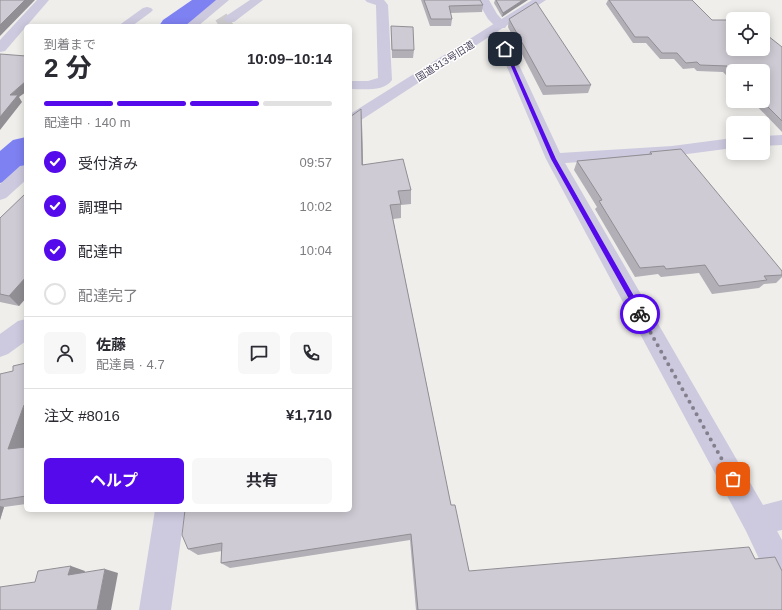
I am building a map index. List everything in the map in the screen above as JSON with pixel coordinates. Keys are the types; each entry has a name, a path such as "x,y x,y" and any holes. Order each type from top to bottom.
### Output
{"street":[{"path":"2,44 43,0"},
{"path":"196,24 206,20 224,0"},
{"path":"230,19 257,0"},
{"path":"352,85 380,84 384,80 382,5 379,1 371,0"},
{"path":"483,0 492,16 496,29 554,159 769,518 782,573"},
{"name":"国道313号旧道","path":"352,118 540,0"},
{"path":"127,24 147,10"},
{"path":"2,44 19,43"},
{"path":"770,141 782,140"},
{"path":"554,159 672,151 726,144"},
{"path":"0,194 24,172"},
{"path":"0,347 24,329"},
{"path":"155,610 170,512"}],"building":[{"path":"0,0 25,0 0,25"},
{"path":"424,0 480,0 483,5 449,6 452,19 431,19"},
{"path":"496,0 523,0 503,13"},
{"path":"609,0 692,0 712,20 726,20 726,56 770,56 770,38 782,47 782,121 769,108 770,64 726,64 726,66 700,65 697,62 686,63 677,53 662,53 648,37 635,37"},
{"path":"536,2 591,85 546,86 509,19"},
{"path":"391,26 413,27 414,50 392,50"},
{"path":"0,54 24,56 24,83 10,95 18,95 0,117"},
{"path":"361,109 362,165 403,159 411,190 398,191 401,204 390,205 451,505 455,505 469,571 749,547 755,559 775,557 782,571 782,610 418,610 411,534 221,563 222,543 188,549 182,535 185,512 352,512 352,116"},
{"path":"681,149 782,271 782,275 764,276 767,280 719,286 705,265 666,269 664,266 640,268 599,201 602,200 577,161 652,154 650,152"},
{"path":"24,195 24,279 9,296 0,294 0,218"},
{"path":"24,363 24,405 8,449 24,447 24,496 0,500 0,374 13,371 13,366"},
{"path":"71,566 68,575 105,569 97,610 0,610 0,587 35,582 38,571"}],"waterway":[{"path":"176,24 209,0"},
{"path":"0,171 24,150"}],"tunnel":[{"path":"222,24 230,19"}],"way so far":[{"path":"640,314 733,479"}],"route":[{"path":"505,49 554,159 640,314"}]}
